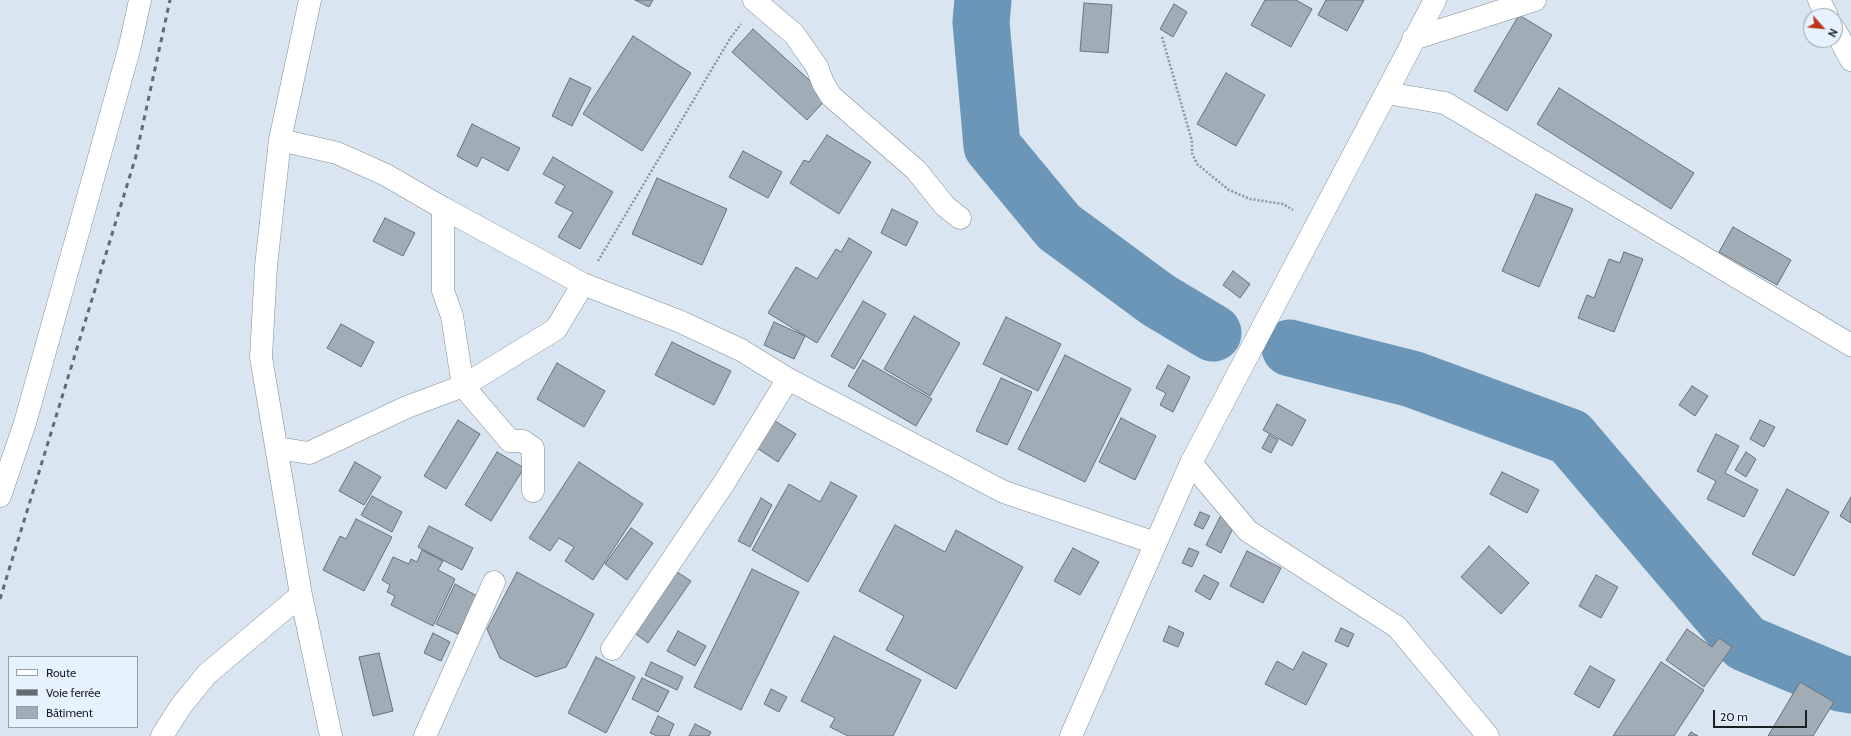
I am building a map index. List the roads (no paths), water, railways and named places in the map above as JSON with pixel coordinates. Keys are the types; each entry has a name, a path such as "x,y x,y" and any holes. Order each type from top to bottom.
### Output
{"street":[{"path":"0,496 28,416 130,46 140,0"},
{"path":"310,0 280,140 266,266 261,357 301,595 331,736"},
{"path":"1071,736 1191,463 1317,226 1413,39 1435,0"},
{"path":"1413,39 1534,0"},
{"path":"756,2 794,34 817,67 823,83 831,96 916,170 945,206 960,218"},
{"path":"1843,45 1851,60"},
{"path":"1386,93 1445,103 1851,345"},
{"path":"280,140 337,153 386,175 443,208 583,284 681,322 741,350 788,379 1004,492 1155,544"},
{"path":"443,208 443,291 452,316 463,386 510,441 524,441 532,448 533,491"},
{"path":"277,448 309,453 407,407 463,386 556,329 583,284"},
{"path":"612,649 724,483 788,379"},
{"path":"1191,463 1248,531 1397,627 1488,736"},
{"path":"425,736 494,582"},
{"path":"162,736 180,706 207,674 301,595"}],"waterway":[{"path":"983,0 981,22 992,146 1059,227 1158,300 1213,333"},
{"path":"1290,348 1412,379 1570,437 1745,643 1840,683 1851,685"}],"railway":[{"path":"0,599 136,156 170,0"}]}
